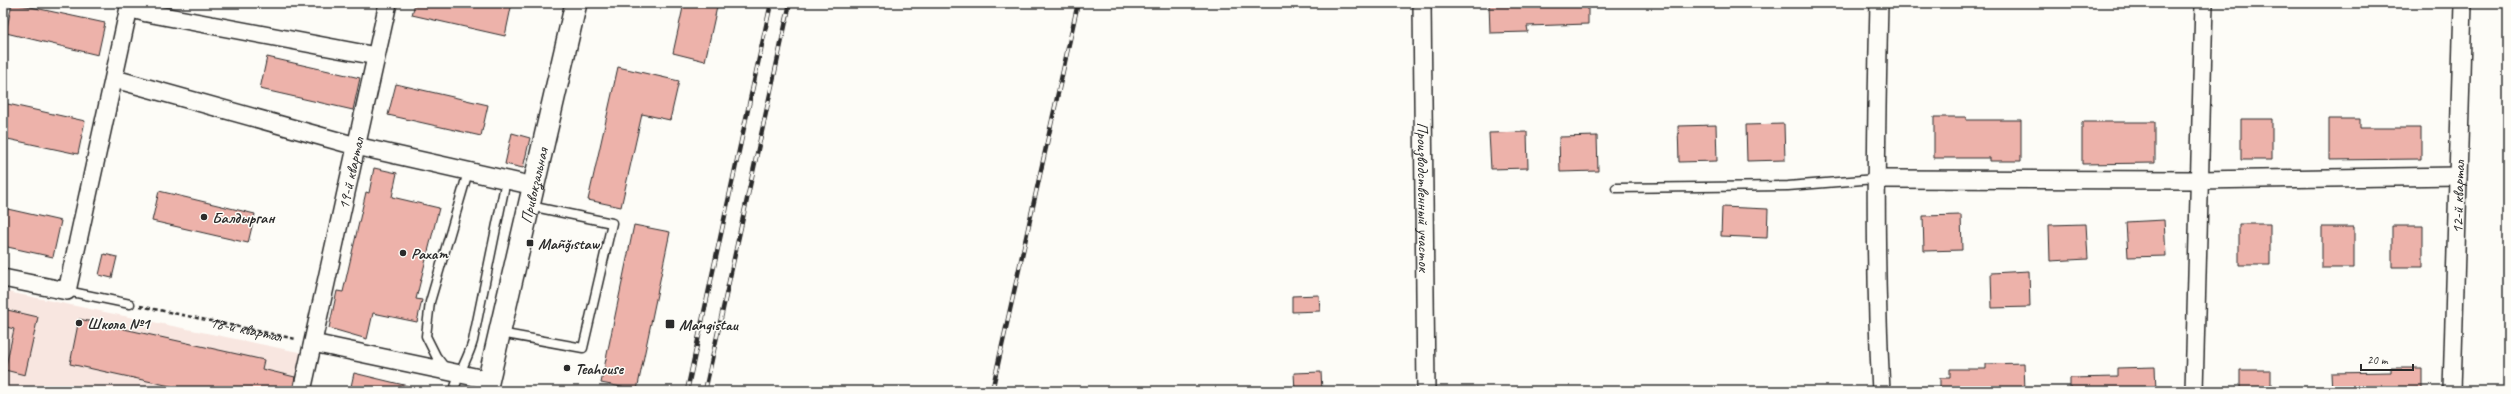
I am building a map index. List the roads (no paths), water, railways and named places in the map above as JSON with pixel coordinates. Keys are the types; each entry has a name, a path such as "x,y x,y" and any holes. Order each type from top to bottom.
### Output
{"street":[{"name":"19-й квартал","path":"302,391 388,3"},
{"name":"Привокзальная","path":"488,385 576,3"},
{"name":"Производственный участок","path":"1422,3 1426,391"},
{"path":"1879,3 1875,179 1877,307 1881,391"},
{"path":"2194,391 2204,3"},
{"name":"12-й квартал","path":"2452,391 2463,3"},
{"path":"3,278 67,291 130,5 147,13 376,56"},
{"path":"115,78 356,146 506,180 532,196"},
{"path":"1875,179 2200,180 2458,176"},
{"path":"313,343 453,372 488,385"}],"lane":[{"path":"454,391 453,372 436,356 426,336 430,302 468,172"},
{"path":"1616,188 1788,186 1875,179"},
{"path":"453,372 466,363 474,341 506,180"},
{"path":"500,333 583,348 612,223 532,196"},
{"path":"67,291 130,304"}],"railway":[{"path":"687,391 771,3"},
{"path":"705,391 790,3"},
{"path":"992,391 1078,3"}],"place":[{"name":"Балдырган","path":"204,217"},
{"name":"Mañğıstaw","path":"530,243"},
{"name":"Рахат","path":"403,253"},
{"name":"Школа №1","path":"79,323"},
{"name":"Mangistau","path":"670,324"},
{"name":"Teahouse","path":"567,368"}]}
